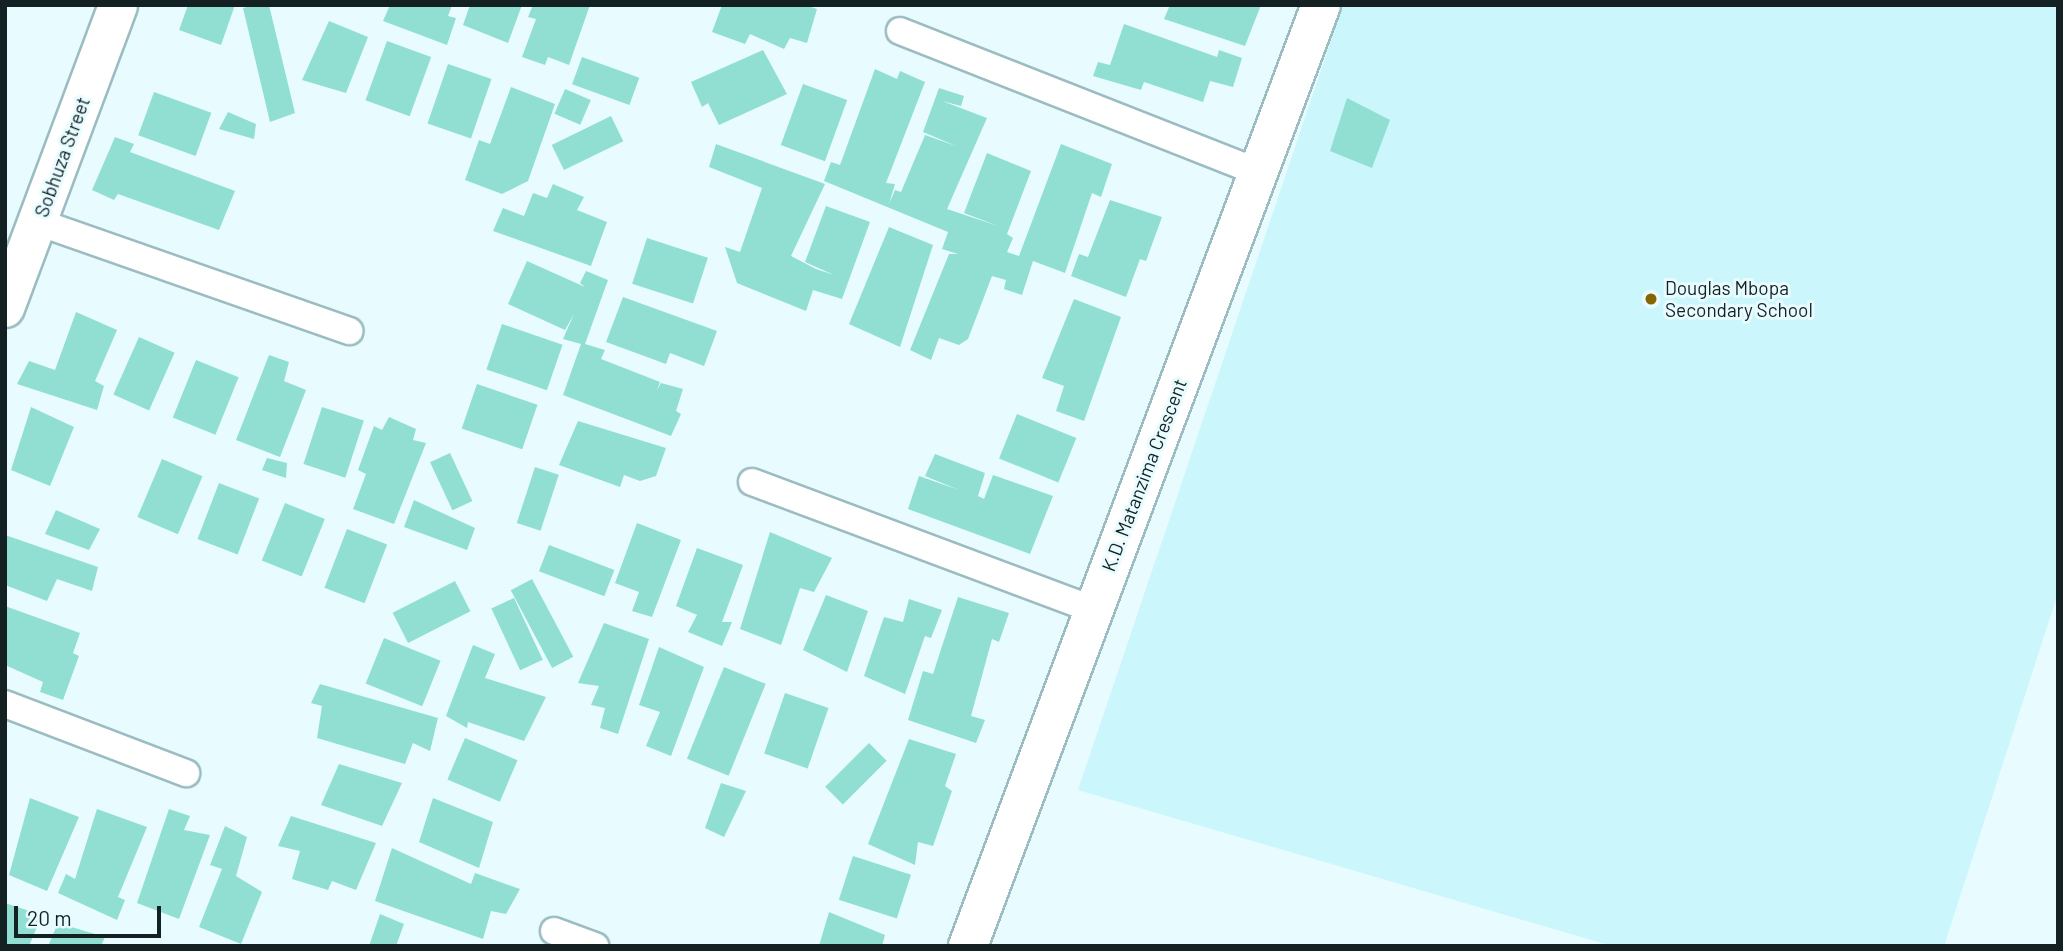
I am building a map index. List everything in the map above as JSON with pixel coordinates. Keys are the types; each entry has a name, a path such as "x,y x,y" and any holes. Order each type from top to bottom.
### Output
{"street":[{"name":"Sobhuza Street","path":"5,308 118,5"},
{"name":"K.D. Matanzima Crescent","path":"968,946 1321,5"}],"lane":[{"path":"900,31 1258,172"},
{"path":"38,222 349,331"},
{"path":"752,482 1094,610"},
{"path":"5,704 186,773"},
{"path":"555,931 595,946"}],"shaded area":[{"name":"Douglas Mbopa Secondary School","path":"1343,5 2058,5 2058,593 1944,946 1612,946 1078,790"}],"building":[{"path":"188,5 235,5 221,45 179,30"},
{"path":"269,5 295,113 270,122 243,8"},
{"path":"390,5 452,5 448,16 456,18 447,45 383,21"},
{"path":"470,5 522,5 508,43 463,25"},
{"path":"533,5 590,5 569,65 548,57 545,65 522,57 536,19 528,17"},
{"path":"722,5 805,5 817,9 807,43 790,38 784,49 750,34 745,44 712,32"},
{"path":"1170,5 1261,5 1245,46 1164,19"},
{"path":"329,21 368,37 346,93 302,80"},
{"path":"1124,24 1217,57 1219,50 1242,58 1233,87 1210,81 1203,102 1144,82 1141,90 1093,76 1098,62 1110,65"},
{"path":"387,41 431,57 410,116 365,100"},
{"path":"763,50 787,94 719,125 708,103 702,107 691,82"},
{"path":"582,57 639,78 629,105 572,84"},
{"path":"448,64 491,79 471,139 427,124"},
{"path":"875,69 897,79 900,71 925,82 886,183 895,184 889,204 895,190 901,192 925,135 956,146 923,132 939,88 964,96 961,106 942,101 987,118 947,209 998,226 964,213 987,153 1031,171 1007,234 1013,238 1007,252 1019,256 1061,144 1112,164 1101,197 1092,193 1065,273 1033,261 1022,295 1004,289 1006,280 992,276 968,339 959,345 939,338 931,360 910,350 949,254 958,254 942,249 948,232 824,181 831,162 840,165"},
{"path":"803,84 847,100 825,161 781,145"},
{"path":"511,87 555,104 528,181 502,194 465,180 479,140 490,144"},
{"path":"565,89 591,100 580,125 554,114"},
{"path":"154,92 211,113 196,156 138,135"},
{"path":"1347,98 1390,120 1372,168 1330,151"},
{"path":"228,112 256,124 254,139 219,129"},
{"path":"611,116 623,141 564,170 552,145"},
{"path":"115,137 134,144 130,152 235,191 219,230 118,194 114,200 92,190"},
{"path":"716,144 825,184 791,256 816,269 834,275 805,262 826,206 870,222 842,299 813,290 806,311 737,283 725,247 740,252 762,188 709,167"},
{"path":"553,184 584,197 577,210 607,222 591,266 493,231 503,208 524,216 533,193 547,198"},
{"path":"1110,200 1162,217 1146,261 1140,259 1126,297 1071,276 1079,254 1088,257"},
{"path":"889,227 933,245 900,347 849,324"},
{"path":"647,238 708,258 693,303 632,284"},
{"path":"527,261 585,287 580,283 586,271 608,280 585,344 605,350 601,359 660,382 657,390 661,383 683,389 676,411 681,414 671,436 563,395 581,344 563,339 574,314 565,330 508,304"},
{"path":"623,297 717,331 704,366 670,353 666,364 606,342"},
{"path":"1074,299 1121,317 1084,421 1056,411 1064,386 1042,378"},
{"path":"76,312 117,330 95,381 104,386 97,410 17,384 29,361 55,370"},
{"path":"502,324 563,345 547,390 486,369"},
{"path":"139,337 175,353 149,410 113,395"},
{"path":"269,355 289,362 284,381 306,390 280,457 236,440"},
{"path":"196,360 239,377 215,435 173,417"},
{"path":"477,384 538,405 522,449 462,428"},
{"path":"31,407 74,427 50,486 11,470"},
{"path":"322,407 364,421 345,478 303,464"},
{"path":"1017,414 1076,438 1058,482 999,459"},
{"path":"389,417 416,429 413,440 426,443 394,524 353,509 366,474 358,470 374,426 382,430"},
{"path":"578,421 666,448 656,476 640,481 624,475 620,487 559,465"},
{"path":"450,453 472,501 452,510 430,462"},
{"path":"935,454 985,473 978,496 984,499 993,475 1053,496 1030,554 908,509 919,476 959,490 925,476"},
{"path":"267,458 287,463 286,478 262,470"},
{"path":"162,459 203,476 178,534 137,517"},
{"path":"535,467 559,475 541,531 517,523"},
{"path":"219,483 259,498 238,554 197,539"},
{"path":"414,500 475,528 467,550 404,527"},
{"path":"285,503 325,519 302,577 262,560"},
{"path":"56,510 100,529 89,550 45,534"},
{"path":"637,523 681,540 652,617 632,611 639,592 615,583"},
{"path":"347,529 387,544 365,603 324,588"},
{"path":"770,532 832,558 814,592 800,588 781,645 740,629"},
{"path":"5,535 98,567 92,591 57,579 47,601 5,585"},
{"path":"549,545 614,570 604,596 539,571"},
{"path":"697,548 743,565 722,622 732,622 722,646 688,632 697,615 676,606"},
{"path":"532,579 573,657 552,668 511,590"},
{"path":"455,581 470,611 408,643 393,613"},
{"path":"826,595 868,611 847,672 803,650"},
{"path":"958,597 1009,613 999,642 992,639 971,716 985,720 976,743 908,720 923,671 933,674"},
{"path":"514,598 543,660 520,670 491,609"},
{"path":"909,599 942,610 931,638 925,636 905,694 864,676 884,617 903,622"},
{"path":"5,606 80,633 73,653 79,656 63,700 40,692 43,682 5,665"},
{"path":"604,623 649,639 618,734 600,728 605,708 591,705 599,686 578,683"},
{"path":"384,638 441,661 422,706 366,683"},
{"path":"473,645 495,654 485,678 546,697 524,741 468,722 467,728 446,716"},
{"path":"659,647 704,667 671,756 646,746 660,712 639,705"},
{"path":"724,667 766,684 729,776 687,759"},
{"path":"320,684 438,718 430,751 413,743 405,764 317,738 322,706 311,703"},
{"path":"785,693 828,708 808,768 764,754"},
{"path":"465,738 517,760 500,802 447,779"},
{"path":"909,739 956,754 945,786 952,791 933,846 918,842 915,865 868,844"},
{"path":"869,743 887,761 843,805 825,787"},
{"path":"339,764 402,783 382,826 321,805"},
{"path":"721,783 746,791 724,837 705,828"},
{"path":"30,798 79,817 47,891 9,875"},
{"path":"433,798 493,822 479,868 419,842"},
{"path":"97,809 147,827 118,897 125,900 117,920 58,893 66,874 75,879"},
{"path":"169,809 190,816 184,830 210,835 179,919 137,903"},
{"path":"291,816 376,843 356,890 332,881 328,890 292,879 300,851 278,846"},
{"path":"225,826 247,837 236,876 262,892 241,944 199,927 222,869 210,865"},
{"path":"392,848 471,884 475,873 520,889 506,914 491,911 483,939 375,901"},
{"path":"853,856 911,875 897,919 839,900"},
{"path":"5,903 42,915 29,946 5,946"},
{"path":"829,912 885,935 882,946 819,946"},
{"path":"380,914 404,924 396,946 369,946"},
{"path":"58,923 105,937 101,946 48,946"}],"place":[{"name":"Douglas Mbopa Secondary School","path":"1651,299"}]}
